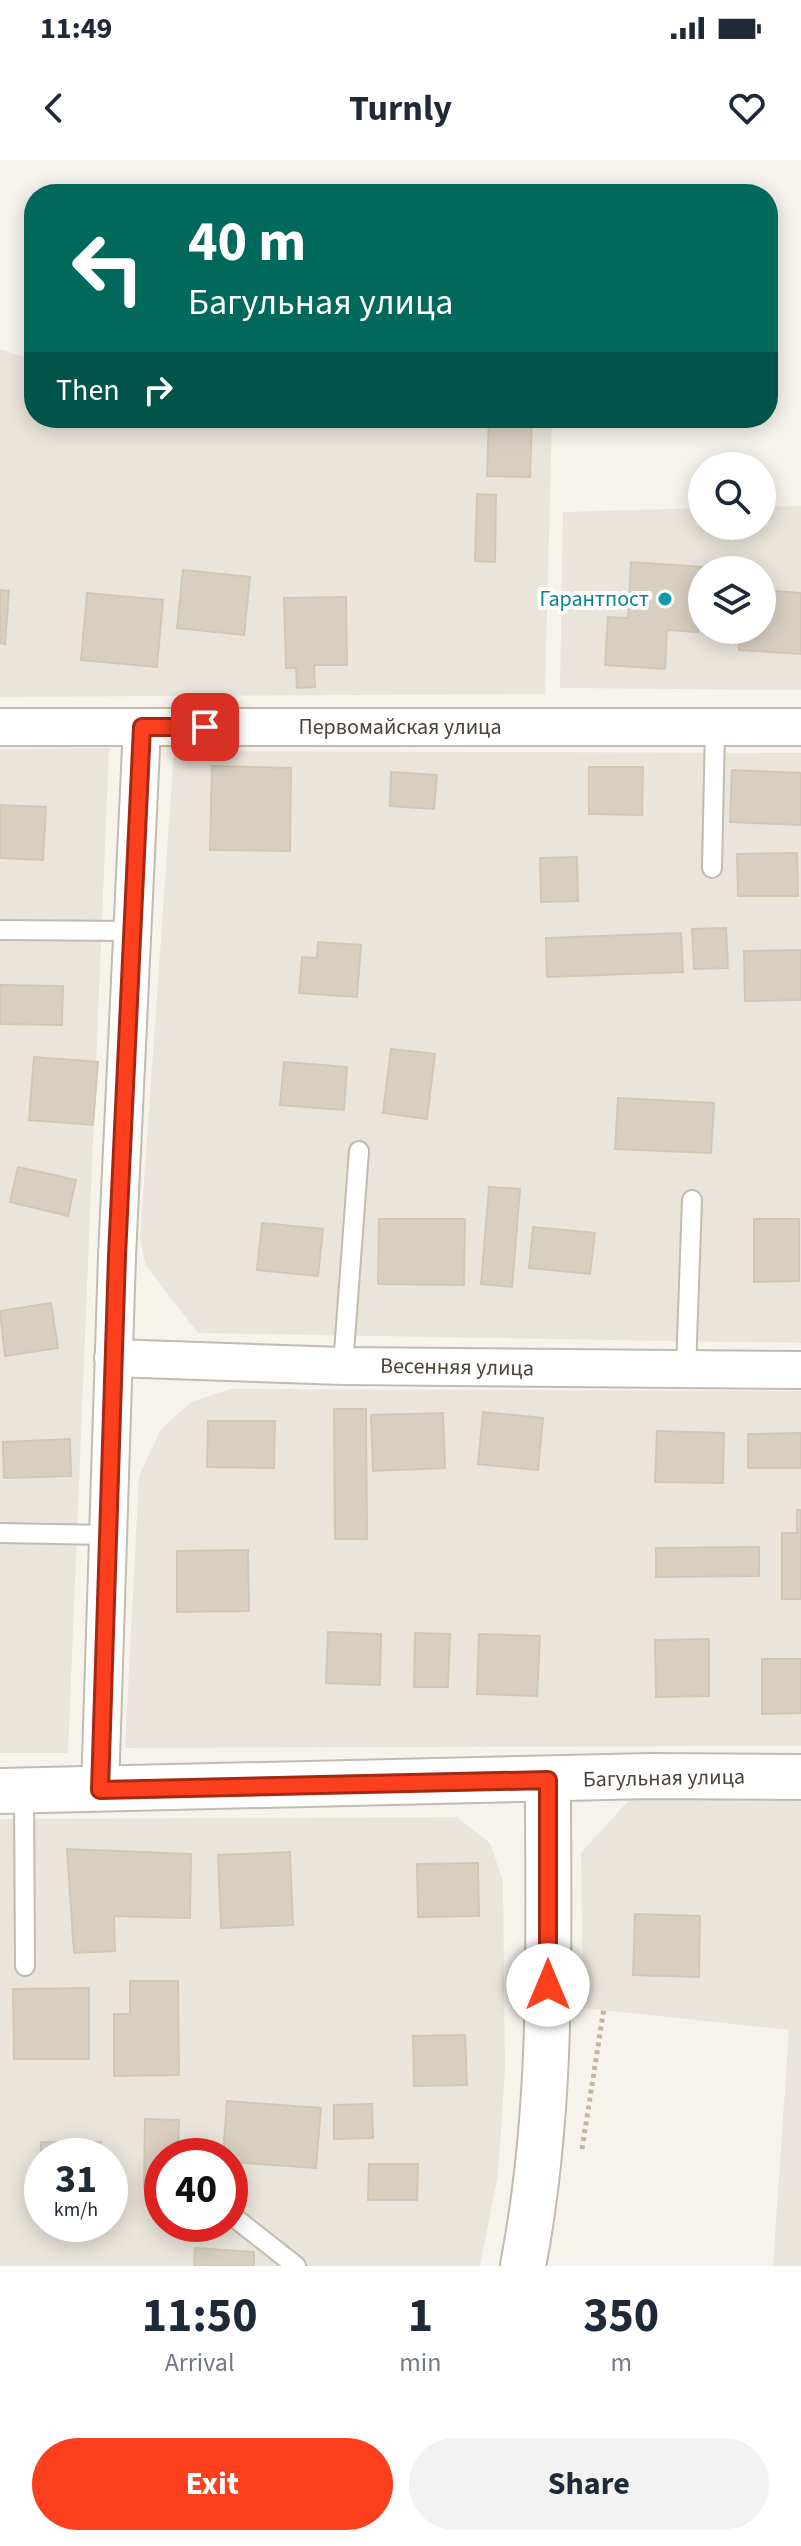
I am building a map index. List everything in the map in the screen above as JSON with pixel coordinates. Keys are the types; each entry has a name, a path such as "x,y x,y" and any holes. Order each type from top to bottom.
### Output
{"street":[{"name":"Первомайская улица","path":"0,727 801,727"},
{"path":"100,1790 113,1358 142,727"},
{"name":"Весенняя улица","path":"113,1358 343,1366 801,1370"},
{"name":"Багульная улица","path":"12,1791 801,1777"},
{"path":"523,2266 543,2141 548,1780"}],"lane":[{"path":"712,868 715,728"},
{"path":"0,930 133,931"},
{"path":"343,1366 359,1151"},
{"path":"686,1369 692,1200"},
{"path":"0,1533 107,1535"},
{"path":"12,1791 25,1966"},
{"path":"248,2228 296,2266"}],"path":[{"path":"582,2150 604,2008"}],"shaded area":[{"path":"0,349 24,357 24,428 552,428 545,694 0,697"},
{"path":"801,506 801,690 560,688 563,512 688,508 688,540 776,540 776,507"},
{"path":"109,748 68,1753 0,1753 0,749"},
{"path":"174,751 801,753 801,1343 198,1333 146,1266 140,1240"},
{"path":"230,1389 801,1391 801,1746 125,1748 139,1476 161,1429 191,1402"},
{"path":"801,1798 801,2266 773,2266 789,2030 583,2008 581,1853 629,1800"},
{"path":"457,1817 490,1843 503,1881 505,2070 498,2174 480,2266 0,2266 0,1819"}],"building":[{"path":"489,428 532,428 530,477 487,476"},
{"path":"477,494 496,495 495,562 475,561"},
{"name":"Гарантпост","path":"631,562 688,566 688,631 667,630 665,669 605,665 608,617 628,618"},
{"path":"183,570 250,577 244,635 177,628"},
{"path":"0,590 9,591 5,644 0,643"},
{"path":"776,591 801,593 801,654 739,650 739,644 776,644"},
{"path":"87,593 163,600 157,667 81,660"},
{"path":"346,597 347,665 314,665 315,687 297,688 296,668 286,668 284,598"},
{"path":"212,766 291,768 290,851 210,850"},
{"path":"589,767 643,767 642,815 589,814"},
{"path":"732,770 801,773 801,825 730,822"},
{"path":"391,772 437,775 434,809 390,806"},
{"path":"0,805 46,807 43,860 0,858"},
{"path":"797,853 798,896 738,896 737,854"},
{"path":"577,857 578,901 541,902 540,858"},
{"path":"726,928 728,968 694,969 692,929"},
{"path":"681,933 683,972 547,977 546,938"},
{"path":"318,942 361,945 357,997 299,993 302,957 317,958"},
{"path":"801,950 801,1000 745,1001 744,951"},
{"path":"0,985 63,986 62,1025 0,1024"},
{"path":"391,1049 435,1054 427,1119 383,1113"},
{"path":"34,1057 98,1062 93,1125 29,1120"},
{"path":"284,1062 347,1067 344,1110 280,1105"},
{"path":"618,1098 714,1103 711,1153 615,1149"},
{"path":"18,1167 76,1180 68,1216 10,1202"},
{"path":"489,1187 520,1189 512,1287 481,1284"},
{"path":"379,1219 465,1219 464,1285 378,1284"},
{"path":"754,1219 799,1219 799,1281 754,1282"},
{"path":"262,1223 323,1229 318,1276 257,1270"},
{"path":"533,1227 595,1233 590,1274 529,1268"},
{"path":"51,1303 58,1348 5,1356 0,1311"},
{"path":"334,1409 366,1409 367,1539 335,1539"},
{"path":"483,1412 543,1418 538,1470 478,1464"},
{"path":"443,1413 445,1468 373,1471 371,1415"},
{"path":"208,1421 275,1421 274,1468 207,1467"},
{"path":"657,1431 724,1433 723,1483 655,1482"},
{"path":"801,1433 801,1468 748,1468 748,1434"},
{"path":"70,1439 71,1476 4,1478 3,1442"},
{"path":"797,1510 801,1510 801,1599 782,1599 782,1533 797,1533"},
{"path":"759,1547 759,1576 656,1577 656,1548"},
{"path":"248,1550 249,1611 177,1612 177,1551"},
{"path":"328,1632 381,1634 380,1685 326,1683"},
{"path":"415,1633 450,1634 448,1687 414,1687"},
{"path":"479,1634 540,1636 537,1696 477,1694"},
{"path":"709,1639 709,1696 656,1697 655,1640"},
{"path":"762,1659 801,1659 801,1713 762,1714"},
{"path":"67,1849 191,1854 190,1918 114,1916 115,1951 74,1953"},
{"path":"290,1852 293,1925 221,1928 218,1855"},
{"path":"478,1863 479,1916 418,1917 417,1864"},
{"path":"635,1914 700,1916 699,1977 633,1975"},
{"path":"130,1981 178,1981 179,2075 114,2076 114,2014 130,2014"},
{"path":"89,1988 89,2059 14,2059 13,1989"},
{"path":"465,2035 467,2085 414,2086 413,2036"},
{"path":"227,2101 321,2108 316,2168 248,2163 248,2138 224,2138"},
{"path":"372,2104 373,2138 334,2139 334,2105"},
{"path":"145,2119 179,2120 178,2138 145,2138"},
{"path":"369,2164 418,2164 417,2200 368,2200"},
{"path":"195,2248 254,2252 254,2266 194,2266"}],"place":[{"name":"Гарантпост","path":"665,599"}],"route":[{"path":"205,727 142,727 117,1256 100,1790 548,1780 548,1985"}]}
